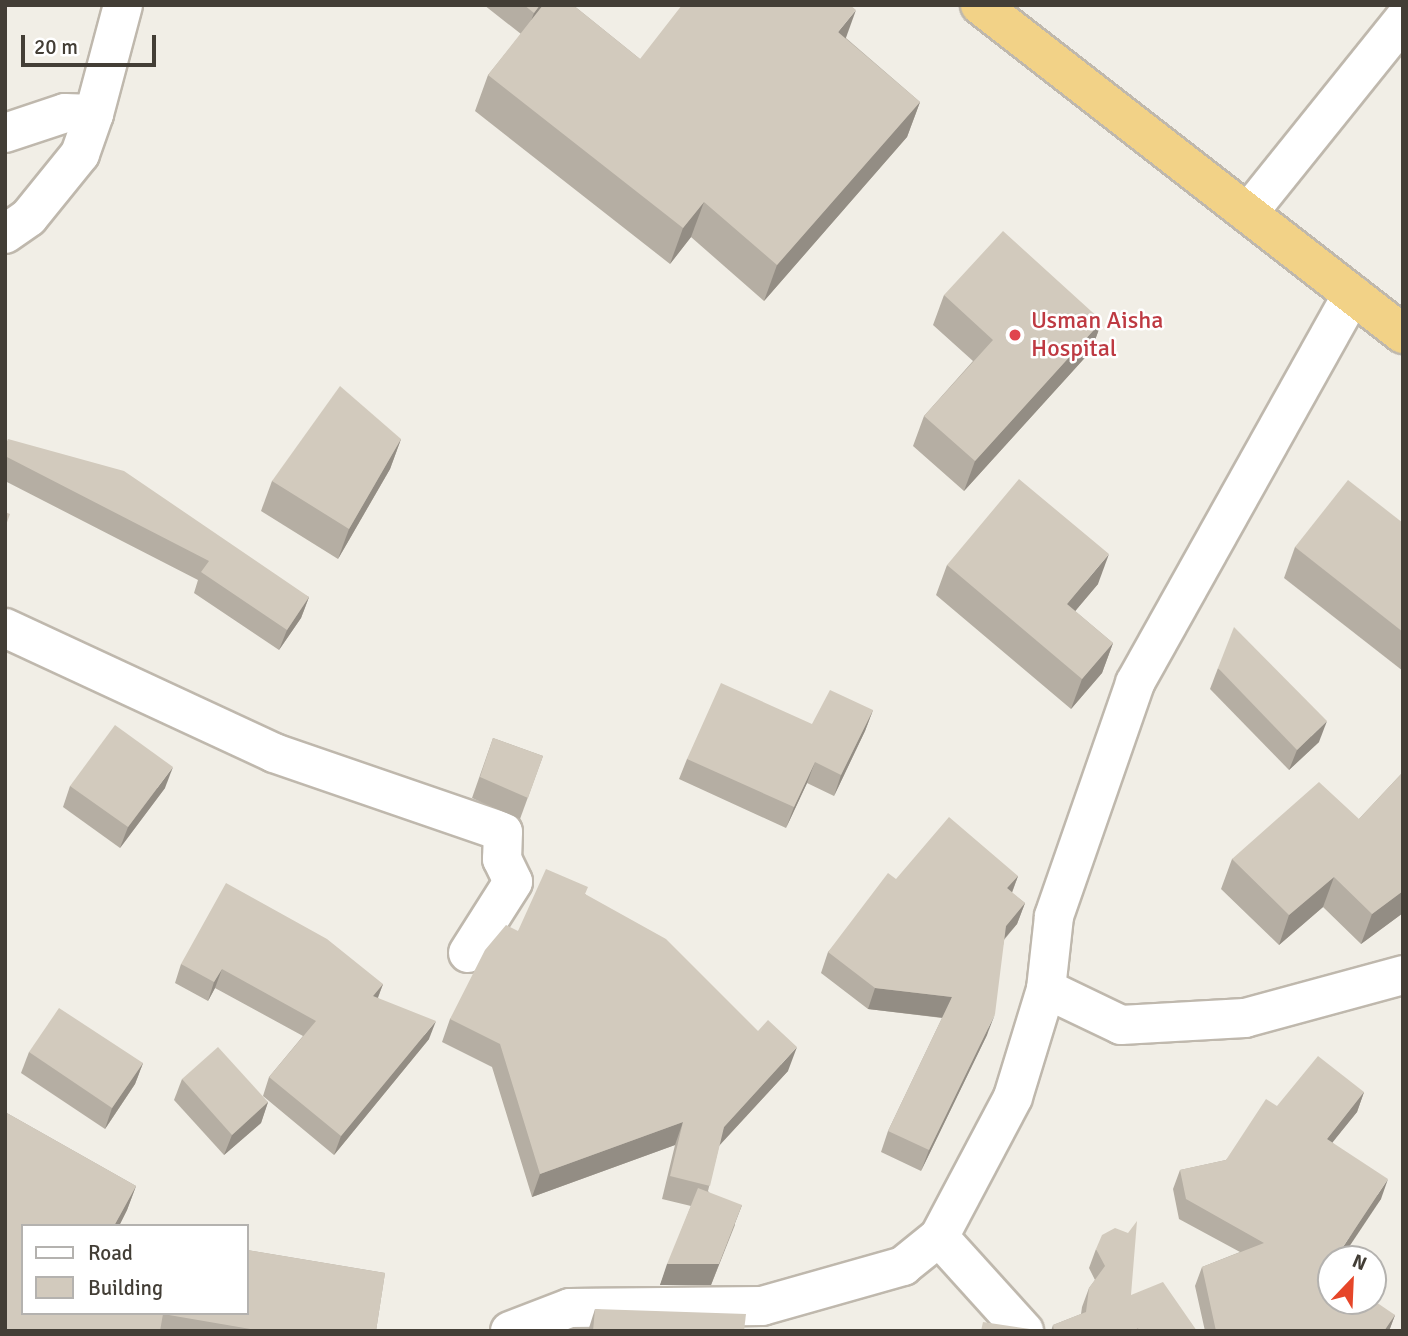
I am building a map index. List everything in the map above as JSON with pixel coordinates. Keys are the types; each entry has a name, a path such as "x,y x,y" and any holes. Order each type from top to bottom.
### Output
{"highway":[{"path":"980,5 1403,334"}],"street":[{"path":"5,234 29,217 80,154 94,114 123,5"},
{"path":"1248,213 1403,20"},
{"path":"5,133 65,113 94,114"},
{"path":"510,1331 570,1308 762,1306 904,1266 939,1237 1013,1097 1046,989 1054,916 1135,684 1352,295"},
{"path":"5,628 274,753 503,832 502,859 513,882 468,953"},
{"path":"1046,989 1121,1025 1245,1018 1403,975"},
{"path":"939,1237 1024,1331"}],"building":[{"path":"524,5 540,5 534,13"},
{"path":"543,5 573,5 640,59 682,5 850,5 856,10 838,32 920,102 777,265 704,202 683,228 488,75"},
{"path":"1003,231 1102,321 975,461 924,416 993,340 944,295"},
{"path":"340,386 401,439 349,529 272,481"},
{"path":"8,439 124,471 309,597 287,630 201,572 209,561 5,456"},
{"path":"1019,479 1109,554 1067,604 1113,643 1082,679 947,565"},
{"path":"1348,480 1403,523 1403,632 1295,547"},
{"path":"5,512 10,514 5,528"},
{"path":"1234,627 1327,721 1297,750 1218,668"},
{"path":"721,683 812,724 830,690 873,710 841,775 815,762 794,807 687,759"},
{"path":"115,725 173,767 128,827 70,786"},
{"path":"493,738 543,756 528,798 480,777"},
{"path":"1403,772 1403,891 1372,914 1334,877 1289,915 1232,859 1319,782 1359,819"},
{"path":"949,817 1018,876 1007,888 1025,903 1006,926 995,1014 929,1150 888,1131 952,997 875,988 828,952 888,873 896,879"},
{"path":"546,869 588,887 585,894 666,939 758,1031 768,1020 797,1047 724,1127 710,1186 670,1176 683,1122 540,1174 500,1044 450,1019 485,950 506,925 518,931"},
{"path":"226,883 327,939 383,984 373,996 436,1021 341,1136 269,1077 316,1021 222,969 214,982 181,964"},
{"path":"59,1008 143,1063 112,1108 29,1052"},
{"path":"218,1047 268,1102 232,1135 182,1079"},
{"path":"1318,1056 1364,1092 1327,1139 1388,1179 1344,1245 1317,1245 1317,1315 1387,1315 1387,1310 1395,1315 1384,1331 1216,1331 1202,1267 1264,1243 1186,1199 1180,1170 1226,1160 1266,1099 1277,1106"},
{"path":"5,1112 136,1186 115,1224 21,1224 21,1315 163,1315 160,1331 5,1331"},
{"path":"698,1188 742,1205 719,1264 667,1264"},
{"path":"1137,1221 1131,1295 1163,1282 1197,1331 1139,1331 1138,1328 1134,1331 1054,1331 1053,1325 1086,1312 1089,1288 1105,1266 1096,1249 1102,1235 1115,1228 1128,1233"},
{"path":"248,1250 385,1273 376,1331 262,1331 169,1315 248,1315"},
{"path":"595,1309 746,1314 744,1331 593,1331"},
{"path":"983,1322 1037,1330 1037,1331 981,1331"}],"place":[{"name":"Usman Aisha Hospital","path":"1015,335"}]}
